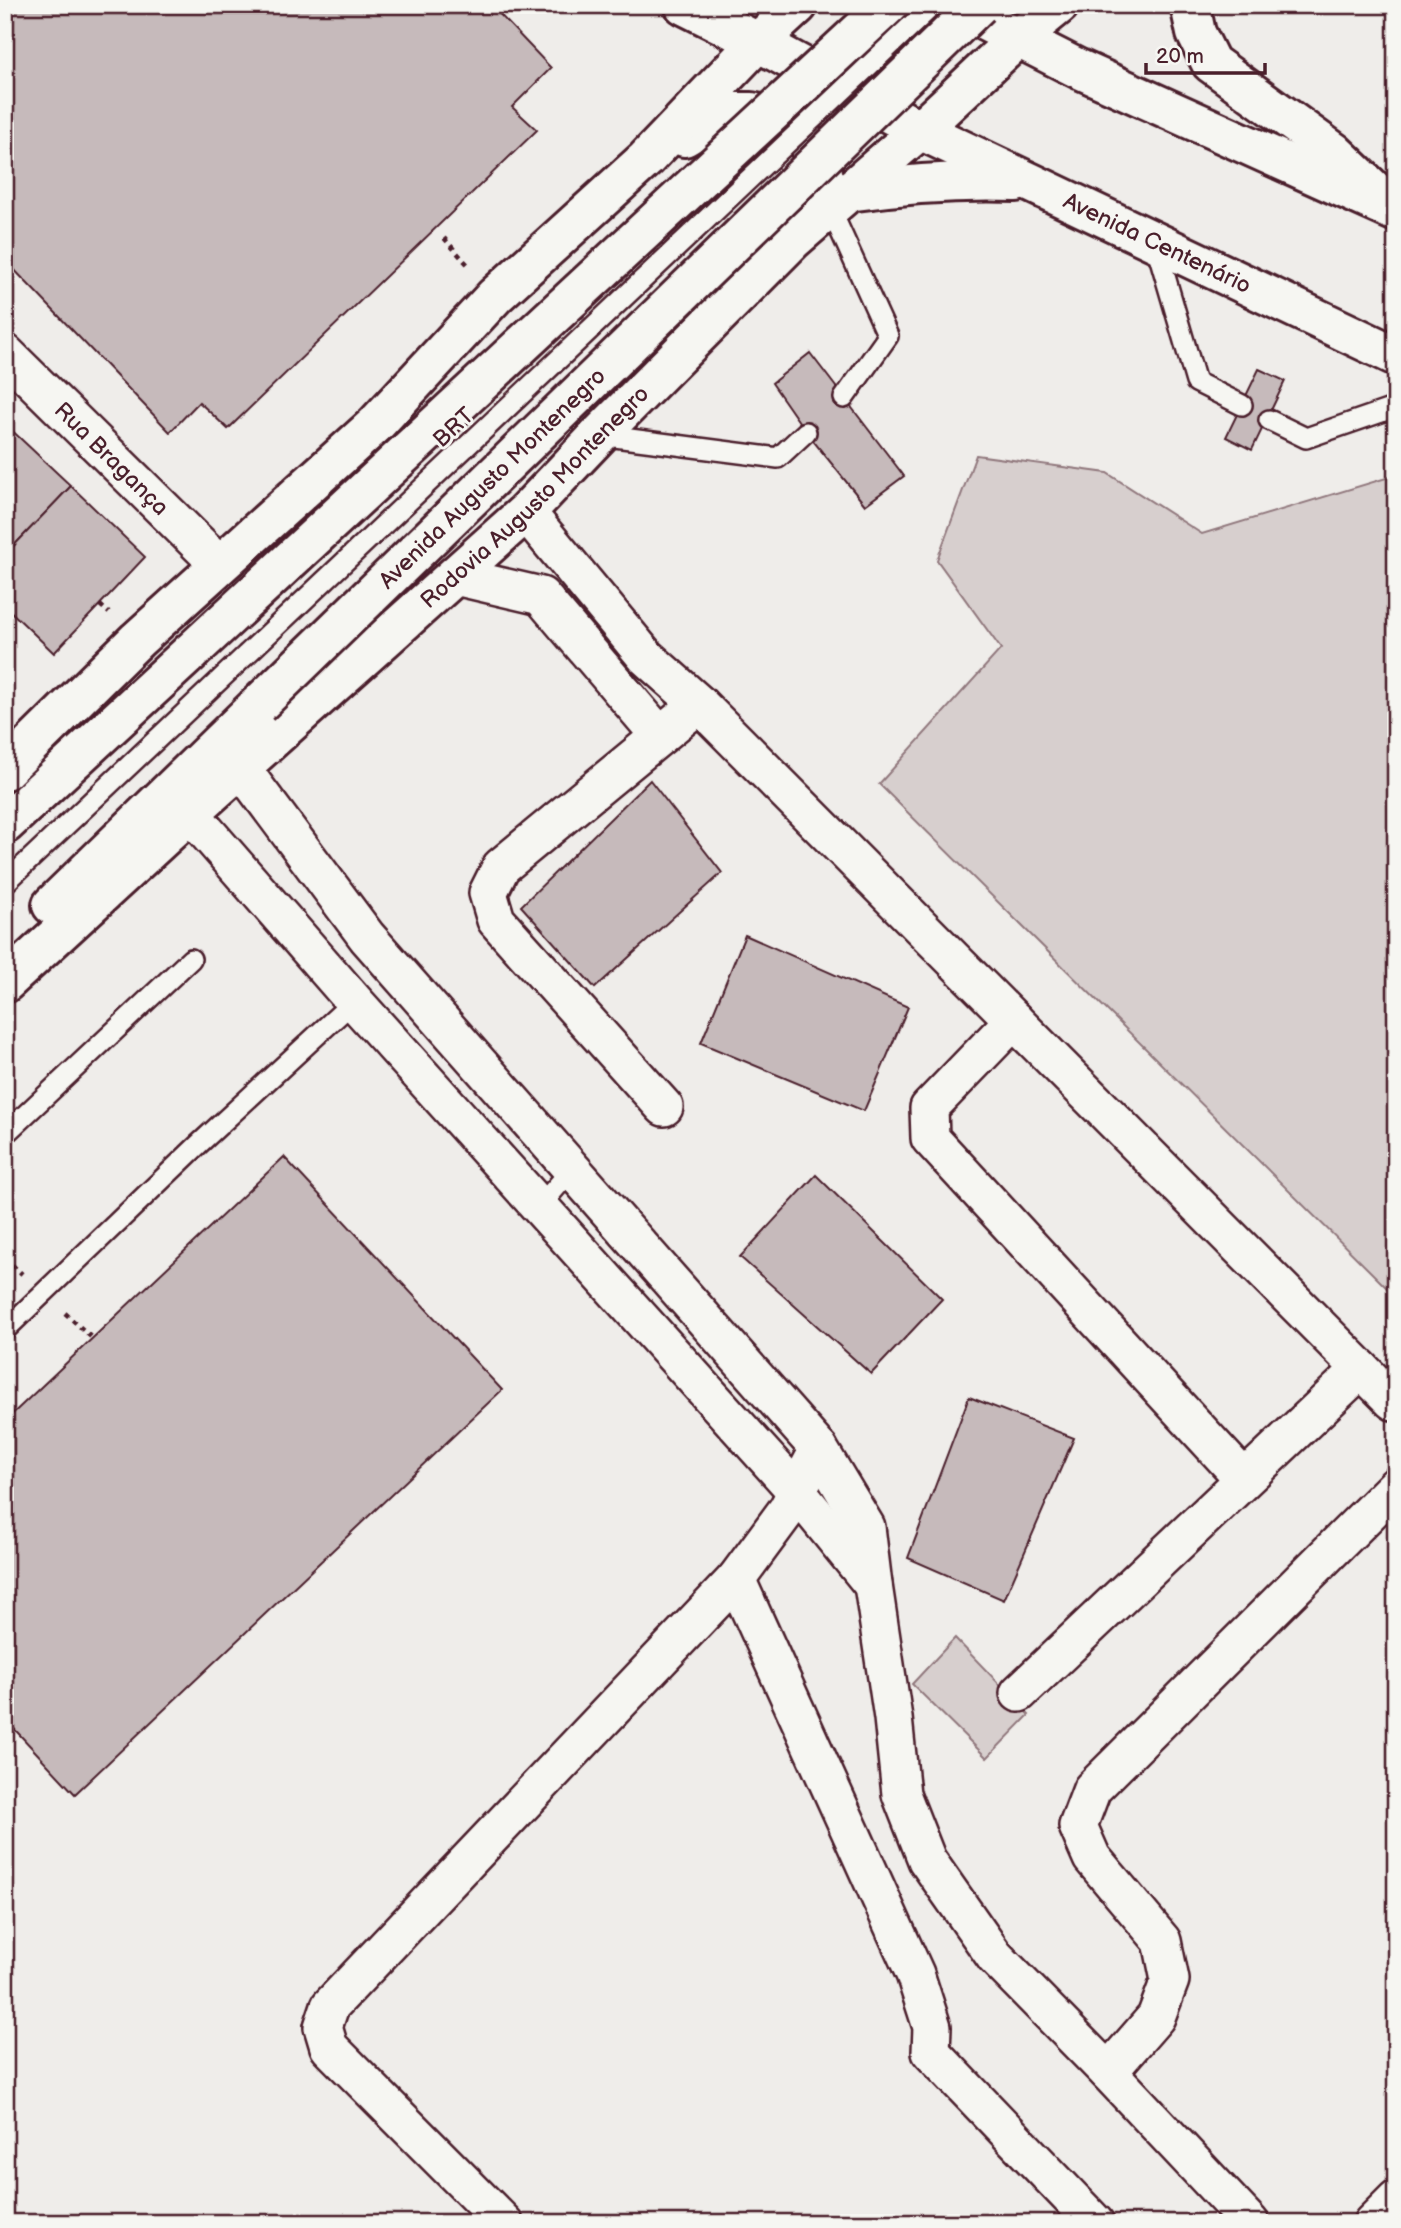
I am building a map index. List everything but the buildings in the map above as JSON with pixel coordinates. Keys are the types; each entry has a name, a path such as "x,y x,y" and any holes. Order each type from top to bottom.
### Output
{"main road":[{"name":"Avenida Centenário","path":"684,5 920,130 1396,356"},
{"path":"5,770 137,640 376,424 495,296 646,159 758,42 798,5"},
{"path":"5,824 888,5"},
{"path":"953,5 1017,39 1396,211"},
{"name":"Avenida Augusto Montenegro","path":"5,950 979,5"},
{"name":"Rodovia Augusto Montenegro","path":"5,983 526,512 792,241 920,130 1017,39 1059,5"},
{"path":"1190,5 1196,33 1211,63 1334,152 1396,211"},
{"path":"646,159 727,112 751,112 782,118 820,156 825,184 792,241"},
{"path":"838,200 906,184 1029,182"}],"street":[{"name":"Rua Bragança","path":"5,353 220,565"},
{"path":"526,512 646,657 699,704 1393,1401"},
{"path":"541,596 571,566"},
{"path":"455,576 541,596 660,736"},
{"path":"664,1107 496,920 488,893 501,867 699,704"},
{"path":"241,768 367,937 819,1449 866,1527 901,1794 927,1860 995,1957 1250,2223"},
{"path":"190,813 354,1001 798,1493 873,1585"},
{"path":"1014,1020 929,1108 930,1138 1244,1479"},
{"path":"1019,1693 1361,1368"},
{"path":"504,2223 330,2047 323,2027 330,2006 736,1579 798,1493 819,1449"},
{"path":"1108,2072 1156,2017 1170,1980 1162,1941 1092,1858 1078,1826 1092,1789 1396,1486"},
{"path":"736,1579 915,1974 932,2027 931,2052 1095,2223"},
{"path":"1373,2223 1396,2199"}],"lane":[{"name":"BRT","path":"5,883 933,5"},
{"path":"838,200 888,337 844,398"},
{"path":"1154,241 1196,382 1241,405"},
{"path":"1269,420 1306,438 1396,407"},
{"path":"599,435 778,458 806,432"},
{"path":"5,1134 191,959"},
{"path":"5,1330 199,1144 354,1001"},
{"path":"539,1207 572,1169"}],"shaded area":[{"path":"976,455 1107,473 1202,534 1396,475 1396,1297 879,784 1001,649 937,560"},
{"path":"955,1638 1029,1715 987,1758 912,1684"}]}
